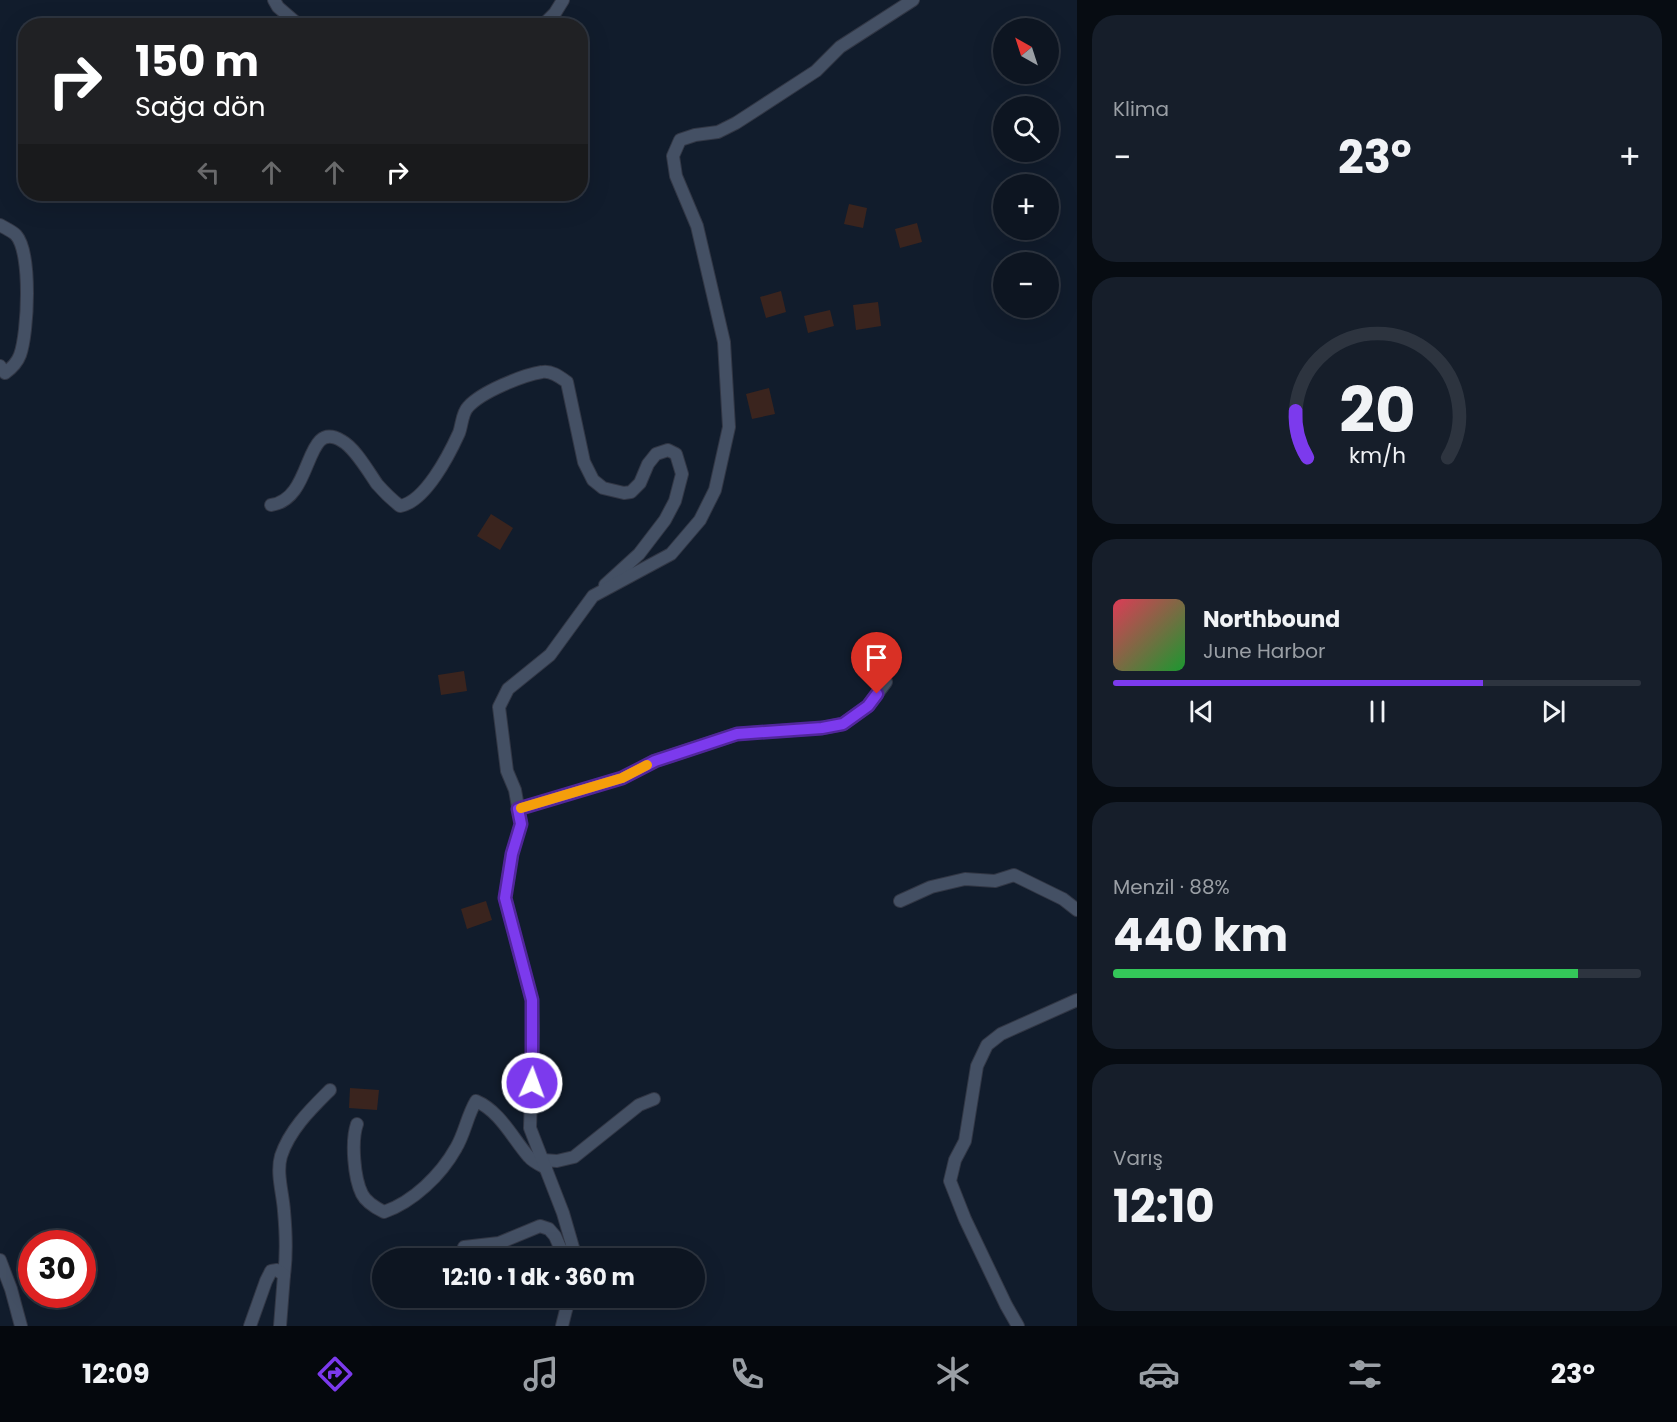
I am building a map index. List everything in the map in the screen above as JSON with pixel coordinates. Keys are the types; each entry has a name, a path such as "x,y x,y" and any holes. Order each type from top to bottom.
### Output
{"street":[{"path":"274,0 278,7 291,18"},
{"path":"550,18 563,0"},
{"path":"593,596 671,554 700,520 715,489 729,427 724,342 697,226 676,176 673,156 680,140 695,135 718,132 736,123 816,71 840,47 913,0"},
{"path":"0,225 17,236 23,256 29,295 20,354 13,367 5,373 0,366"},
{"path":"271,505 282,503 293,495 303,477 315,444 324,437 344,441 389,497 400,506 408,505 429,484 444,460 460,431 466,408 483,395 501,386 544,371 558,375 567,382 584,462 593,480 603,488 624,493 631,492 640,483 648,464 656,454 668,450 676,454 682,474 675,501 664,520 639,554 593,596 550,655 508,689 499,707 507,771 515,790 521,824 512,854 505,898 532,1000 530,1128 563,1213 571,1248"},
{"path":"518,809 622,778 655,761 737,734 822,728 843,724 868,706 886,682"},
{"path":"900,901 931,886 965,879 994,881 1014,875 1063,898 1077,910"},
{"path":"1018,1326 965,1219 950,1181 965,1141 977,1066 987,1045 1001,1034 1077,1000"},
{"path":"280,1326 287,1253 280,1180 281,1157 294,1131 307,1113 330,1090"},
{"path":"357,1124 354,1143 359,1184 363,1195 374,1207 384,1212 407,1200 435,1177 457,1147 476,1101 484,1104 511,1132 530,1159 544,1164 574,1157 632,1110 654,1098"},
{"path":"465,1247 500,1243 540,1226 549,1229 560,1248"},
{"path":"1,1263 21,1326"},
{"path":"250,1326 271,1271 277,1270 284,1275"},
{"path":"562,1326 566,1308"}],"building":[{"path":"849,204 867,208 863,228 844,224"},
{"path":"917,223 922,242 900,248 895,229"},
{"path":"781,291 786,312 766,318 760,297"},
{"path":"878,302 881,326 856,330 853,305"},
{"path":"830,310 834,326 808,333 804,316"},
{"path":"769,388 775,414 752,419 746,394"},
{"path":"491,514 513,528 500,550 477,536"},
{"path":"464,671 467,691 441,695 438,675"},
{"path":"486,901 492,920 467,929 461,909"},
{"path":"350,1088 379,1090 377,1110 349,1108"}],"slow traffic":[{"path":"521,808 622,778 647,765"}],"route":[{"path":"532,1083 532,1000 505,898 512,854 521,824 518,809 622,778 655,761 737,734 822,728 843,724 868,706 877,694"}]}
